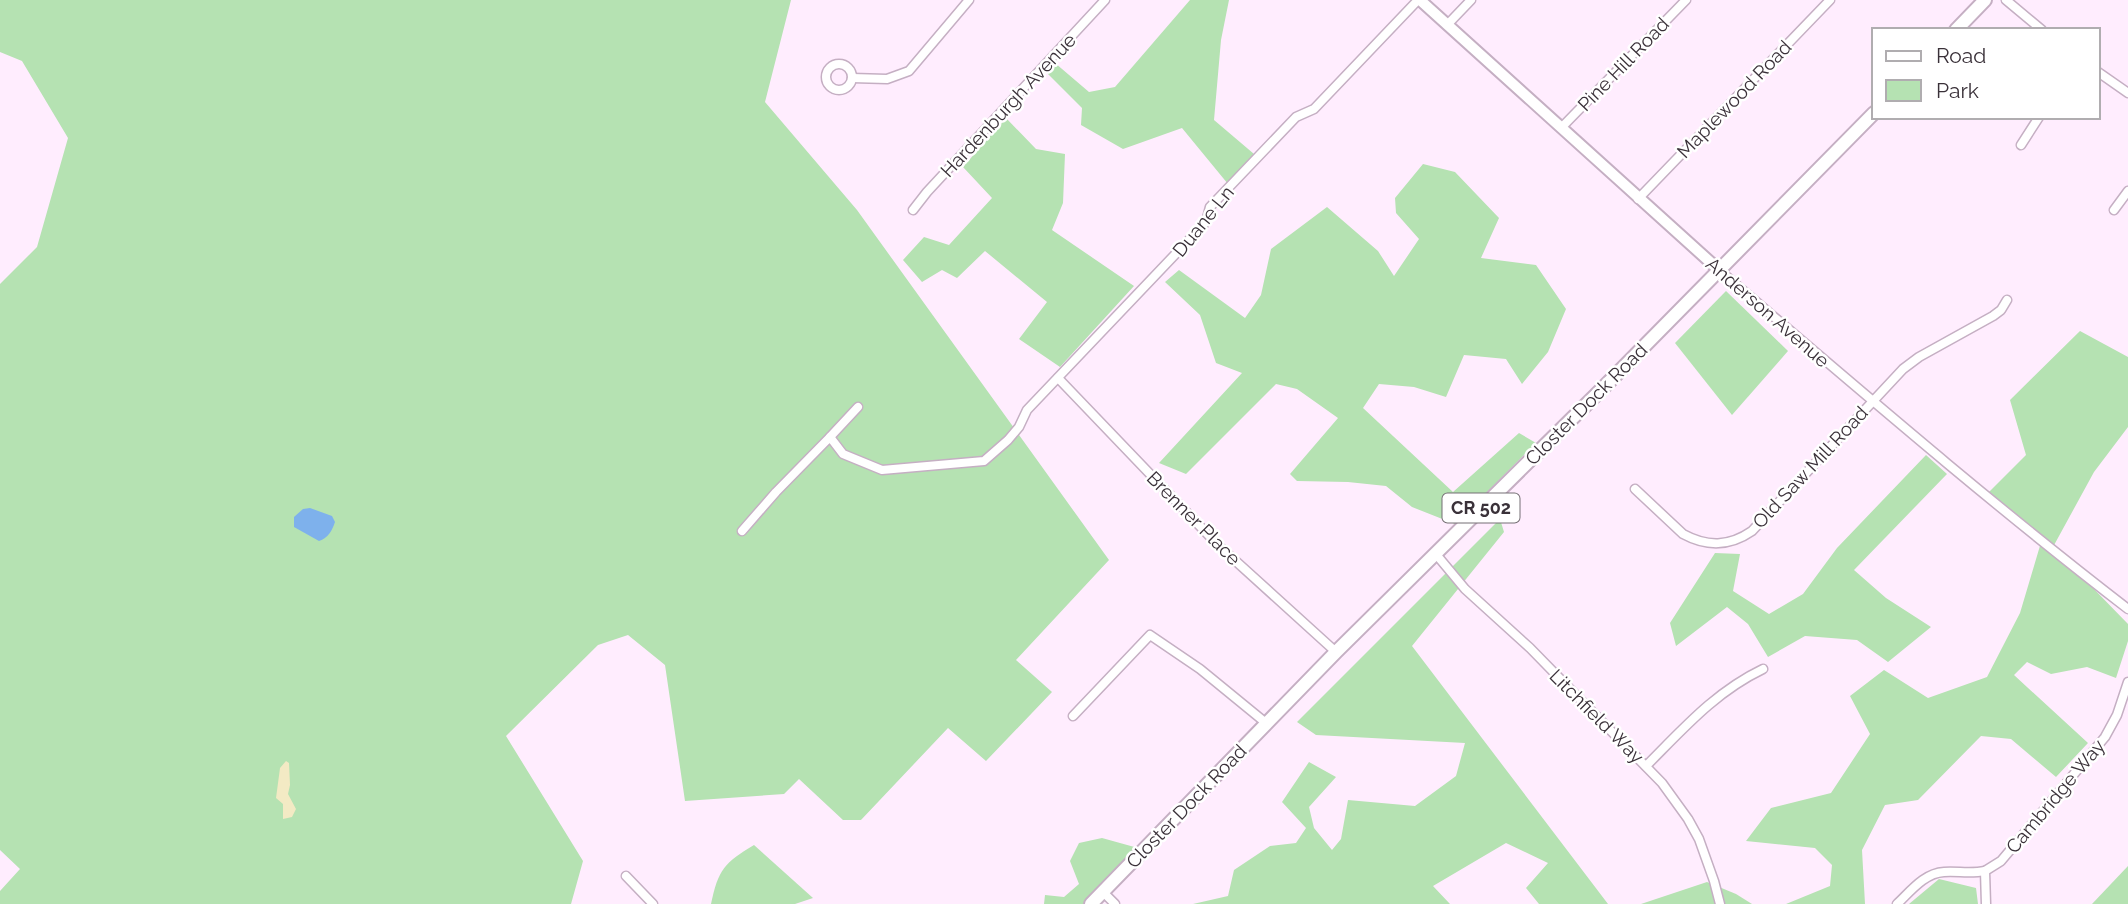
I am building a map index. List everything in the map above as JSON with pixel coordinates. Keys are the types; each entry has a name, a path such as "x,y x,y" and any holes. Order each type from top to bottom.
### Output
{"main road":[{"name":"Anderson Avenue","path":"1419,0 1719,270"},
{"path":"1958,28 1985,0"},
{"name":"Closter Dock Road","path":"1091,904 1336,652 1872,115"}],"street":[{"path":"852,78 887,79 909,71 969,0"},
{"name":"Hardenburgh Avenue","path":"913,210 1105,0"},
{"name":"Duane Ln","path":"830,437 843,454 882,470 984,461 1019,427 1027,410 1206,222 1210,206 1296,117 1314,109 1419,0"},
{"path":"1447,24 1471,0"},
{"name":"Pine Hill Road","path":"1561,128 1686,0"},
{"name":"Maplewood Road","path":"1638,199 1830,0"},
{"path":"2006,0 2040,28"},
{"path":"2100,73 2128,93"},
{"path":"2021,145 2038,119"},
{"path":"2114,210 2128,191"},
{"name":"Anderson Avenue","path":"1719,270 1875,398 2063,559 2128,609"},
{"name":"Old Saw Mill Road","path":"1635,489 1693,539 1713,544 1734,541 1752,531 1903,369 1919,357 1993,316 2007,300"},
{"name":"Brenner Place","path":"1058,378 1218,545 1336,652"},
{"path":"742,531 858,407"},
{"name":"Litchfield Way","path":"1435,553 1465,589 1530,648 1676,800 1707,859 1720,904"},
{"path":"1073,716 1150,635 1200,669 1266,723"},
{"path":"1646,766 1718,696 1742,679 1763,669"},
{"name":"Cambridge Way","path":"1984,871 2001,861 2105,737 2117,715 2128,681"},
{"path":"1897,904 1920,883 1937,873 1971,874 1984,871 1986,904"},
{"path":"626,876 653,904"},
{"path":"1103,892 1115,904"}],"green space":[{"path":"0,0 791,0 765,102 857,210 1109,560 1016,660 1052,692 986,761 948,728 861,820 843,820 799,779 784,794 685,801 665,665 628,635 598,645 506,736 583,861 571,904 0,904 0,891 20,869 0,850 0,284 37,247 68,138 22,61 0,52"},
{"path":"1190,0 1229,0 1221,40 1214,120 1254,154 1228,184 1182,128 1123,149 1081,125 1082,108 1046,72 1055,63 1089,92 1115,87"},
{"path":"1006,118 1036,149 1065,154 1063,203 1052,230 1134,286 1060,367 1019,339 1047,302 985,251 957,278 942,270 922,282 903,260 924,237 949,245 992,198 963,167"},
{"path":"1423,164 1455,172 1499,218 1481,258 1536,265 1566,309 1548,352 1522,384 1506,359 1464,355 1446,397 1414,387 1379,384 1363,408 1453,492 1519,433 1536,443 1455,524 1412,507 1386,486 1297,481 1290,474 1338,418 1297,389 1276,384 1186,474 1159,463 1242,373 1216,363 1200,315 1165,282 1179,270 1245,318 1261,295 1271,249 1327,207 1378,251 1394,276 1419,239 1396,213 1395,198"},
{"path":"1726,291 1788,351 1732,415 1675,343"},
{"path":"2080,331 2128,357 2128,427 2094,472 2053,547 2128,624 2128,641 2116,678 2087,667 2051,674 2027,662 2014,675 2088,743 2056,777 2011,739 1981,736 1918,800 1885,805 1862,850 1865,904 1786,904 1830,886 1832,865 1815,848 1746,841 1771,808 1831,793 1870,734 1850,696 1884,670 1928,698 1987,677 2020,613 2042,539 1987,494 2026,455 2010,400"},
{"path":"1926,455 1947,474 1854,570 1886,598 1931,627 1888,662 1857,640 1805,636 1768,657 1748,624 1727,607 1676,646 1670,623 1715,553 1740,554 1733,591 1769,614 1803,594 1837,548"},
{"path":"1500,519 1504,532 1412,646 1608,904 1539,904 1526,888 1548,863 1506,843 1433,886 1450,904 1193,904 1228,896 1234,870 1270,846 1296,843 1306,828 1282,802 1309,762 1336,777 1309,807 1314,828 1332,850 1341,839 1348,800 1415,806 1456,776 1465,743 1316,735 1297,722"},
{"path":"1102,838 1138,848 1083,904 1044,904 1045,895 1064,897 1079,884 1070,861 1079,843"},
{"path":"754,845 813,898 795,904 711,904 716,883 724,868"},
{"path":"2128,866 2128,904 2092,904"},
{"path":"1939,879 1976,888 1978,904 1909,904"},
{"path":"1707,882 1752,904 1641,904"}],"sand":[{"path":"286,761 289,763 288,794 296,809 292,817 283,819 283,804 276,798 280,768"}],"water":[{"path":"310,508 332,516 335,522 329,534 319,541 294,527 294,517 303,509"}]}
